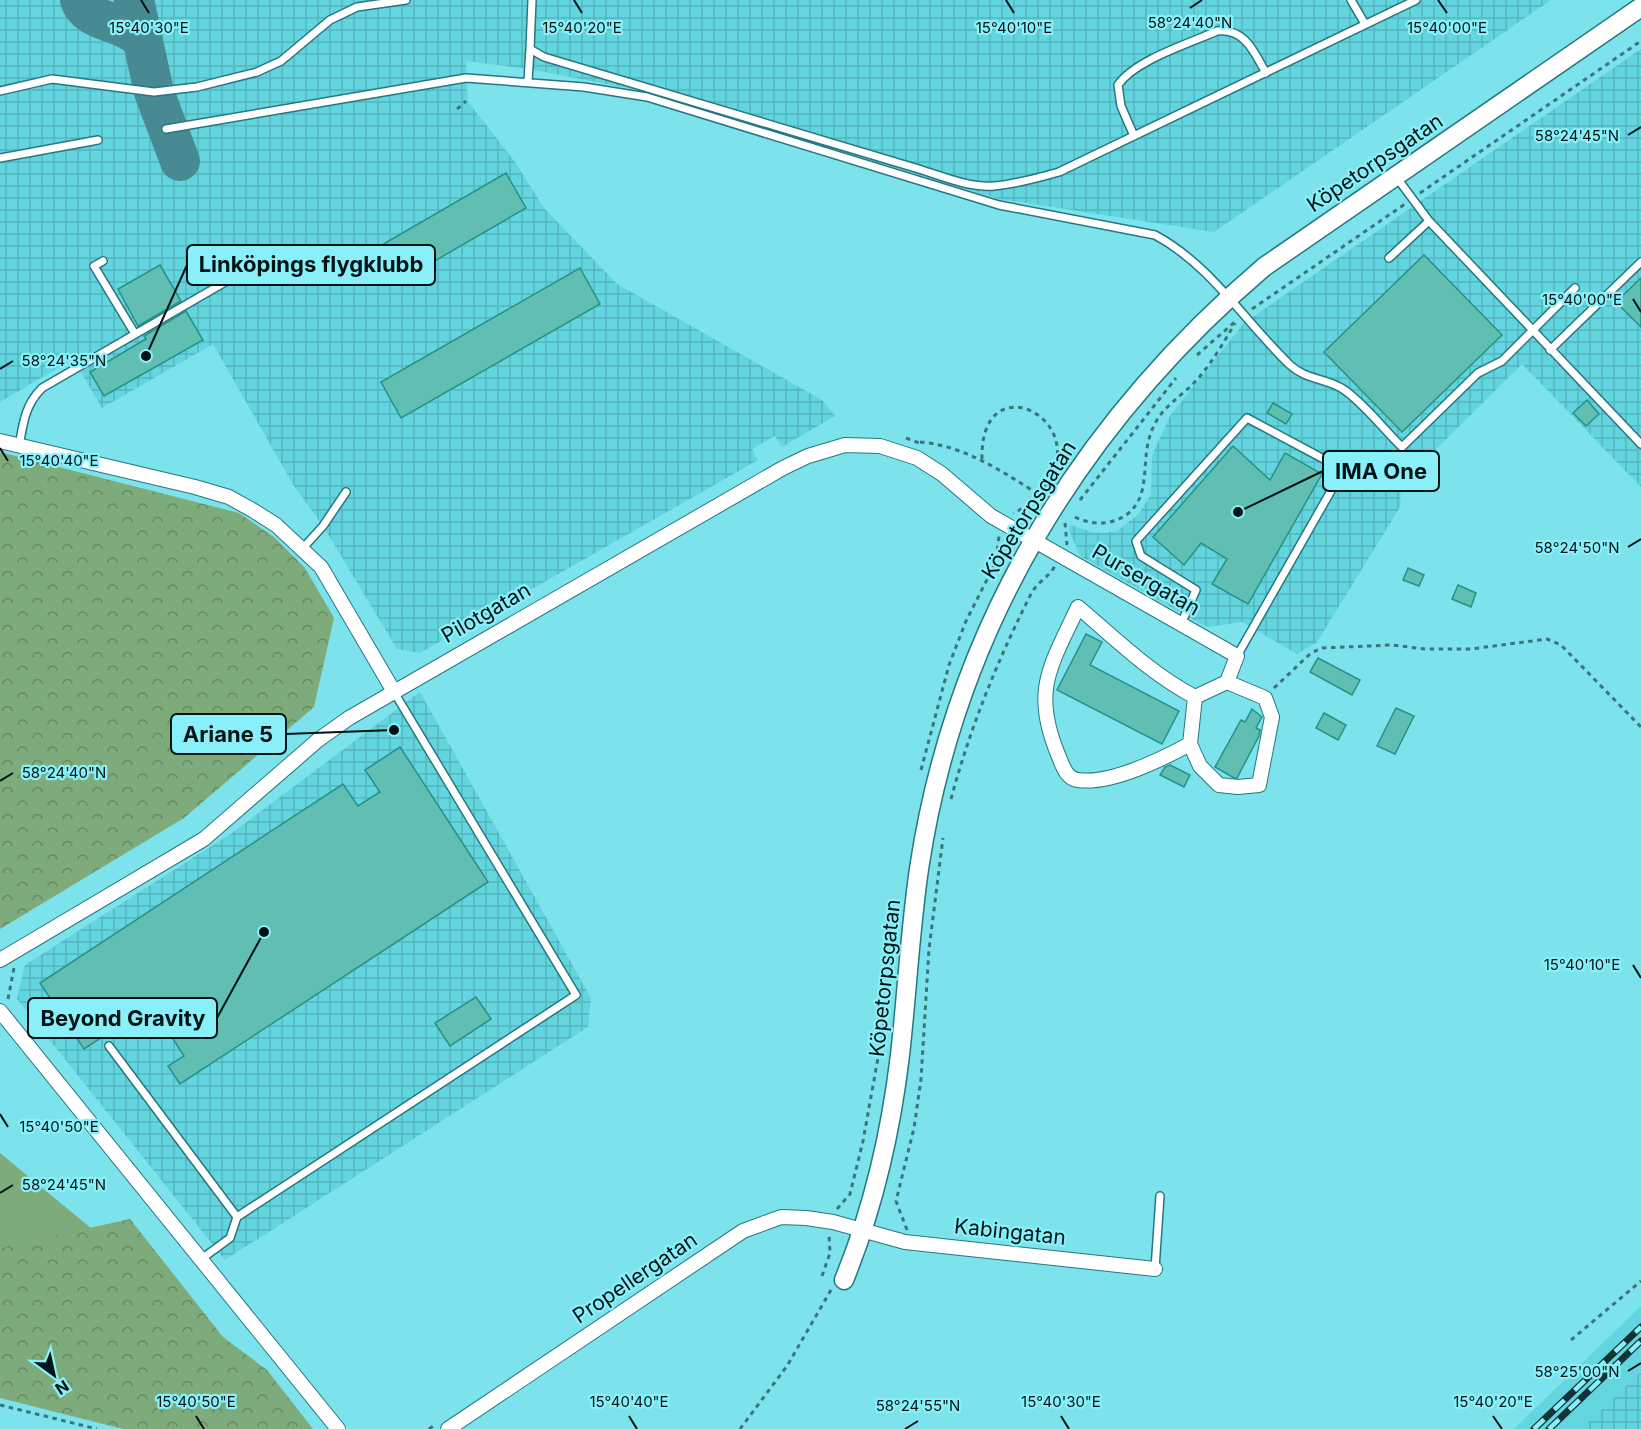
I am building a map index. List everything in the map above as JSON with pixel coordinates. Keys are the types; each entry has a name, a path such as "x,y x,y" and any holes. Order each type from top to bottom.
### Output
{"street":[{"name":"Köpetorpsgatan","path":"844,1280 861,1232 885,1143 895,1091 919,870 939,766 970,669 1002,598 1060,495 1119,415 1166,360 1229,297 1281,255 1641,7"},
{"path":"0,441 229,497 276,525 321,567 393,690"},
{"name":"Pilotgatan","path":"0,960 204,839 318,740 393,690 783,468 835,447 880,446 917,458 942,474 975,504 1005,525 1033,540"},
{"name":"Pursergatan","path":"1033,540 1237,656"},
{"path":"1190,744 1149,765 1115,776 1078,780 1067,775 1047,730 1044,686 1056,651 1078,607 1150,669 1171,685 1195,697"},
{"path":"1195,697 1227,682 1237,656"},
{"path":"1195,697 1190,744 1200,766 1219,785 1238,787 1259,785 1272,717 1265,698 1227,682"},
{"path":"0,1011 338,1429"},
{"name":"Propellergatan","path":"448,1429 743,1231 781,1217 833,1222 861,1232"},
{"name":"Kabingatan","path":"861,1232 905,1242 1155,1269"}],"lane":[{"path":"0,91 52,79 154,92 197,87 257,72 281,61 330,20 357,7 406,0"},
{"path":"528,81 532,0"},
{"path":"1351,0 1365,24"},
{"path":"530,49 544,57 969,183 992,186 1059,172 1416,0"},
{"path":"1134,136 1121,106 1118,86 1124,77 1138,67 1217,31 1226,30 1247,41 1266,73"},
{"path":"166,129 466,78 528,81 647,97 999,205 1155,235 1177,248 1229,297 1291,366 1306,377 1345,390 1402,447 1478,373 1502,361 1531,329 1575,288"},
{"path":"0,158 98,140"},
{"path":"1396,176 1429,221 1641,444"},
{"path":"1389,258 1429,221"},
{"path":"103,261 94,266 135,334"},
{"path":"1550,350 1641,262"},
{"path":"19,447 25,413 38,393 227,281"},
{"path":"1180,625 1196,590 1141,556 1136,541 1247,418 1333,464 1340,476 1237,656"},
{"path":"303,548 323,526 346,492"},
{"path":"200,1260 230,1238 237,1217 576,995 393,690"},
{"path":"109,1046 237,1217"},
{"path":"1155,1269 1160,1196"}],"path":[{"path":"1192,360 1223,330 1245,314 1641,41"},
{"path":"457,109 466,101"},
{"path":"1075,517 1095,525 1105,524 1127,514 1137,503 1143,481 1144,456 1155,425 1169,406 1208,365 1236,321"},
{"path":"1076,507 1177,377"},
{"path":"982,459 983,431 988,421 1012,407 1022,408 1039,416 1050,428 1056,442 1058,461 1054,471 1030,507 1014,511 1005,525"},
{"path":"918,441 934,443 982,459 1035,492"},
{"path":"950,803 972,731 1005,649 1032,591 1051,573 1067,544 1064,527 1071,514"},
{"path":"1265,698 1302,660 1322,648 1392,645 1425,649 1471,649 1547,639 1561,645 1641,727"},
{"path":"905,1242 907,1229 896,1201 914,1128 921,1079 929,949 944,835"},
{"path":"740,1429 787,1366 834,1285 844,1280"},
{"path":"1571,1340 1641,1281"},
{"path":"0,1405 97,1429"}],"shaded area":[{"path":"0,0 1551,0 1214,232 999,199 648,92 529,69 466,61 468,102 515,162 544,208 617,284 822,400 835,416 782,447 775,436 752,449 758,460 420,653 397,649 323,526 294,486 213,344 102,408 73,359 0,402"},
{"path":"1641,49 1641,487 1522,364 1401,484 1400,507 1317,642 1297,654 1242,622 1209,627 1201,624 1080,556 1069,530 1071,525 1092,532 1117,531 1139,514 1151,494 1152,455 1170,416 1244,323"},
{"path":"420,692 591,998 588,1027 225,1260 17,999 25,965 232,833"},
{"path":"1641,1306 1641,1372 1581,1429 1514,1429"},
{"path":"1641,1372 1641,1429 1581,1429 1592,1419"}],"green space":[{"path":"0,452 239,513 274,537 305,568 334,618 314,707 184,818 0,929"},
{"path":"0,1153 92,1229 0,1248"},
{"path":"130,1219 223,1337 267,1370 313,1429 123,1429 0,1398 0,1248"}],"building":[{"path":"506,173 526,208 400,281 380,246"},
{"path":"1424,255 1502,335 1402,432 1324,352"},
{"path":"160,265 181,301 138,326 118,289"},
{"path":"580,268 600,304 401,418 381,382"},
{"path":"1641,278 1641,327 1616,302"},
{"path":"186,311 203,340 104,396 90,372 146,339 144,336"},
{"path":"1587,400 1599,414 1586,426 1573,413"},
{"path":"1273,403 1292,414 1286,424 1267,413"},
{"path":"1233,446 1270,480 1285,453 1322,474 1248,604 1212,584 1227,559 1201,543 1184,565 1153,537"},
{"path":"1408,568 1424,575 1419,586 1403,580"},
{"path":"1458,585 1476,593 1471,607 1452,599"},
{"path":"1086,634 1102,642 1090,665 1179,711 1162,744 1057,690"},
{"path":"1318,658 1360,680 1352,695 1310,672"},
{"path":"1396,708 1414,716 1395,754 1377,746"},
{"path":"1252,709 1262,717 1256,728 1260,730 1259,736 1237,778 1234,778 1215,767 1241,720 1245,722"},
{"path":"1324,713 1346,725 1338,740 1316,728"},
{"path":"400,747 488,882 180,1084 168,1066 184,1056 151,1005 84,1049 40,983 343,784 358,806 380,792 365,770"},
{"path":"1170,765 1190,775 1184,787 1160,775 1165,767"},
{"path":"476,997 491,1019 450,1046 435,1023"}],"taxiway":[{"path":"80,0 91,14 127,29 142,41"},
{"path":"134,0 154,92 180,161"}],"railway":[{"path":"1534,1429 1641,1327"},
{"path":"1549,1429 1641,1341"}],"place":[{"name":"Linköpings flygklubb","path":"146,356"},
{"name":"IMA One","path":"1238,512"},
{"name":"Ariane 5","path":"394,730"},
{"name":"Beyond Gravity","path":"264,932"}]}
